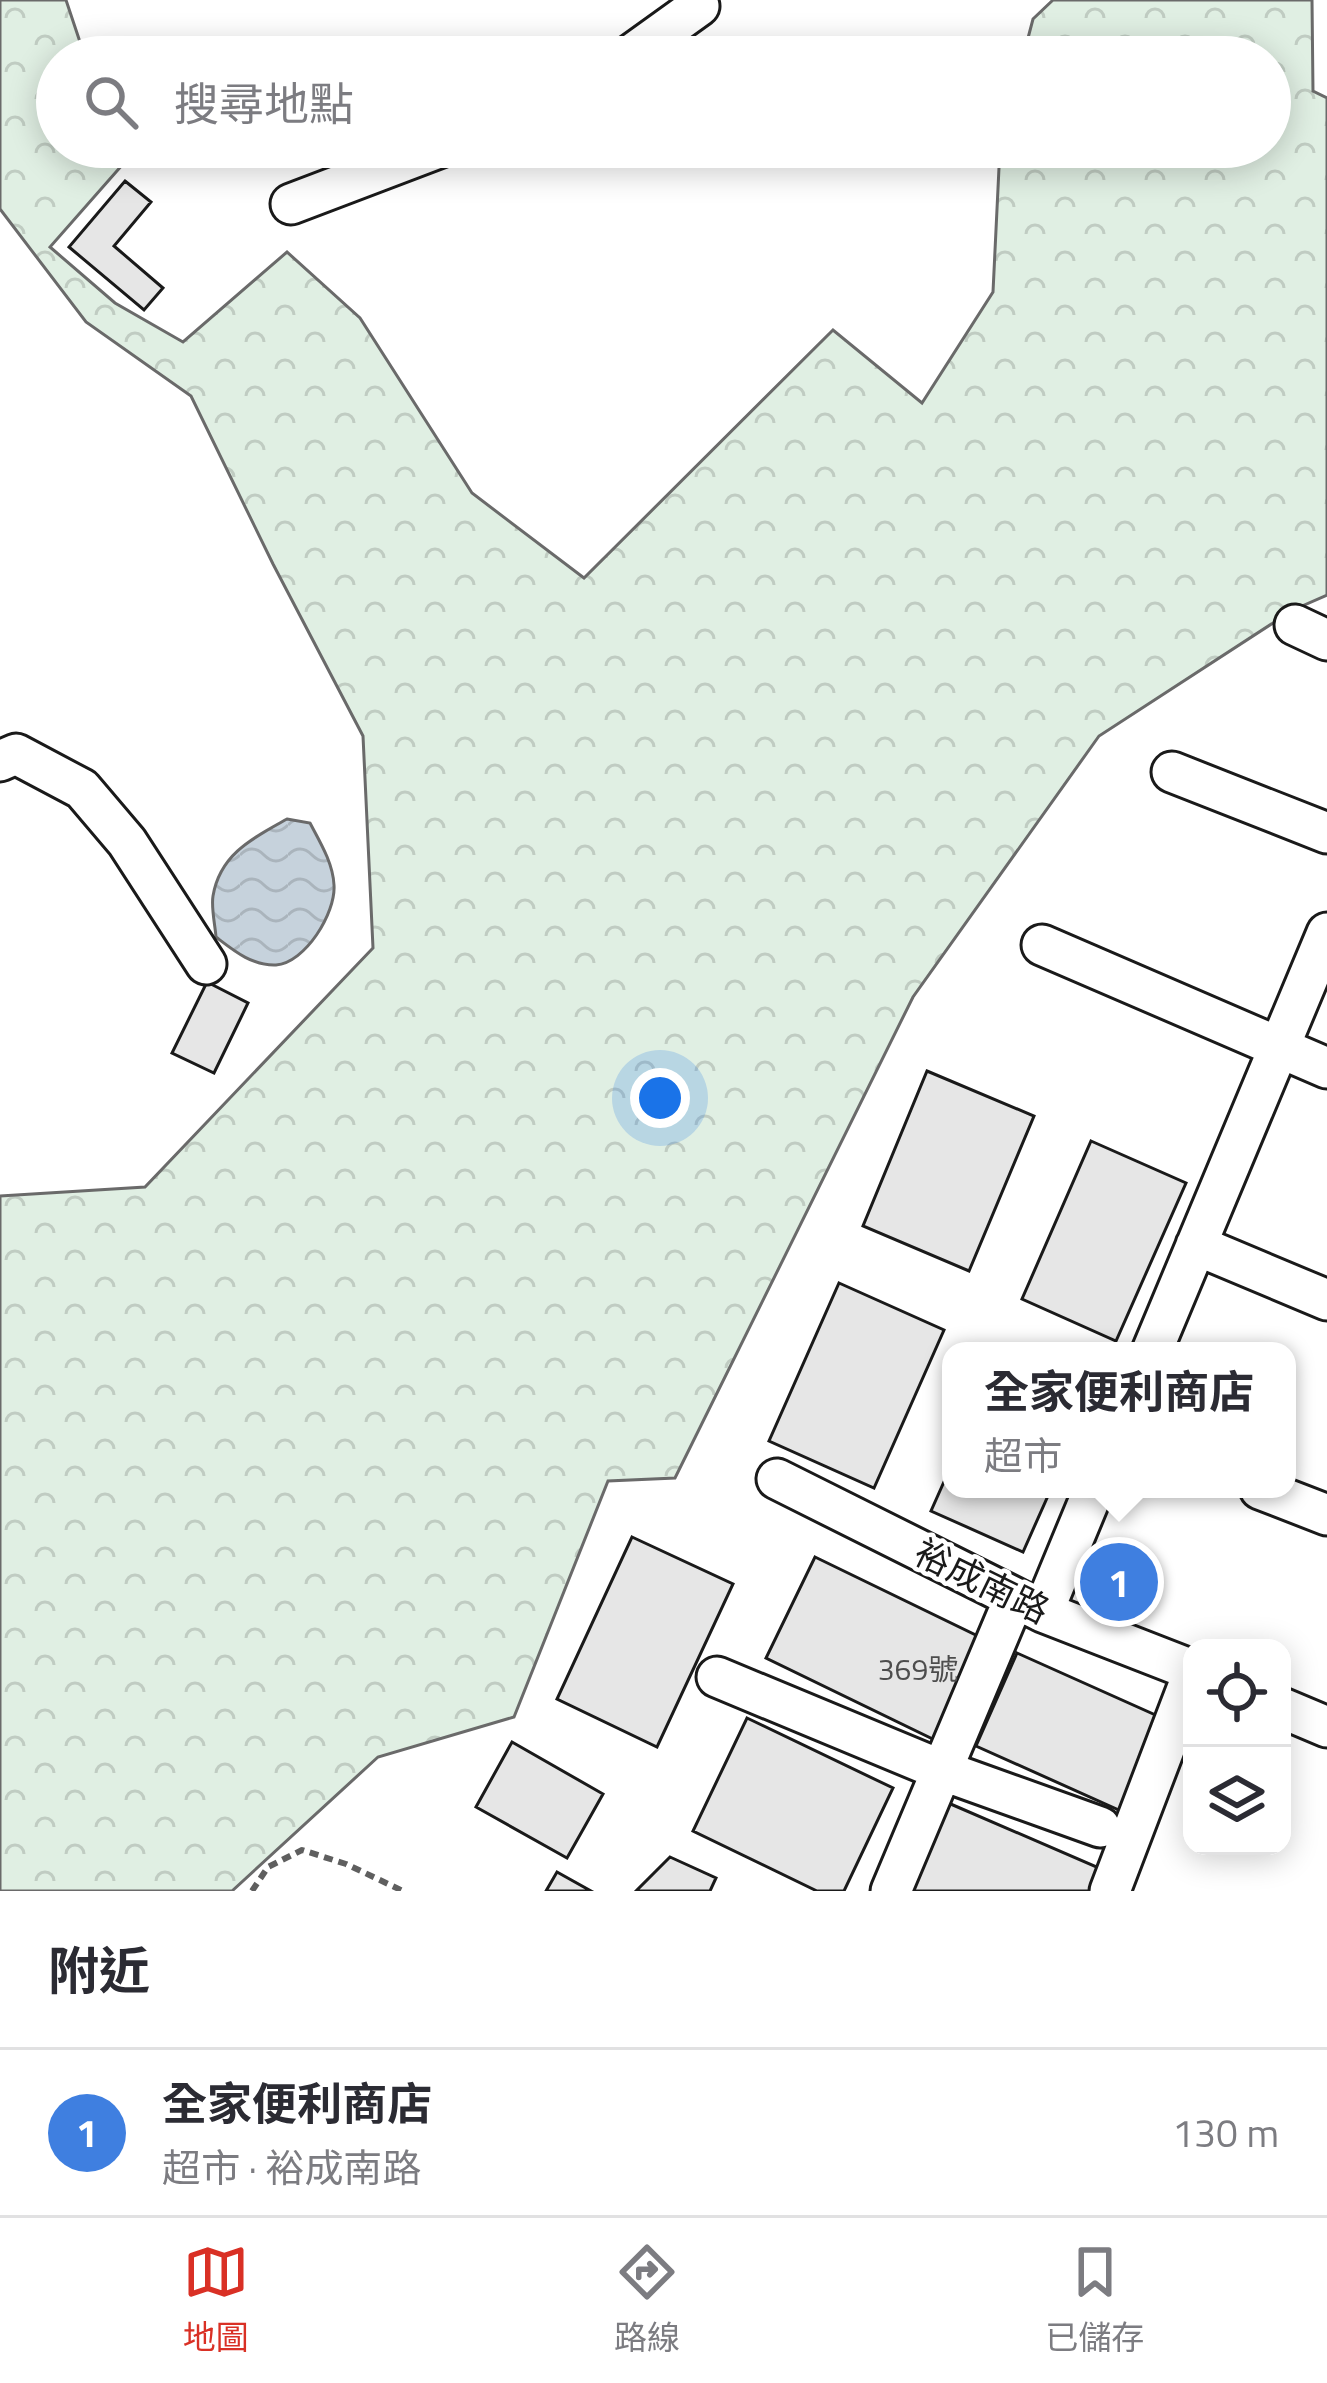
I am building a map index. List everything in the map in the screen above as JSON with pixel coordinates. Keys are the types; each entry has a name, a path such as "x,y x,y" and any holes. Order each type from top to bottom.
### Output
{"street":[{"path":"656,36 701,2"},
{"path":"291,204 386,168"},
{"path":"0,761 16,754 82,789 127,842 206,964"},
{"path":"1172,772 1327,833"},
{"path":"1156,1342 1327,933"},
{"path":"1042,945 1327,1069"},
{"path":"1196,1245 1327,1300"},
{"name":"裕成南路","path":"777,1479 1028,1606 1183,1669"},
{"path":"892,1891 941,1769 1089,1498"},
{"path":"1283,1498 1327,1515"},
{"path":"717,1677 941,1769 1100,1827"},
{"path":"1109,1891 1183,1697"},
{"path":"1291,1712 1327,1727"}],"path":[{"path":"251,1891 268,1868 302,1850 403,1891"}],"green space":[{"path":"0,0 66,0 78,36 36,36 36,168 120,168 50,247 115,303 183,342 287,252 360,318 472,493 584,578 833,330 922,403 993,292 999,168 1291,168 1291,36 1029,36 1033,19 1053,0 1312,0 1313,91 1327,98 1327,595 1293,610 1099,736 913,997 675,1478 608,1481 514,1717 378,1757 232,1891 0,1891 0,1196 145,1187 373,948 363,736 191,396 86,322 0,209"}],"water":[{"path":"287,819 310,823 331,869 333,896 308,946 287,962 267,965 243,956 216,937 213,896 231,858"}],"building":[{"path":"125,181 151,202 114,246 163,288 144,310 69,247"},
{"path":"207,982 248,1003 214,1073 172,1053"},
{"path":"927,1071 1034,1116 969,1271 863,1226"},
{"path":"1091,1141 1186,1183 1116,1341 1022,1299"},
{"path":"839,1283 944,1330 874,1488 769,1441"},
{"path":"942,1486 942,1498 1047,1498 1023,1552 931,1511"},
{"path":"632,1537 733,1584 657,1747 557,1699"},
{"path":"815,1557 990,1642 941,1743 766,1658"},
{"path":"1017,1653 1171,1722 1130,1815 976,1746"},
{"path":"747,1718 893,1788 844,1891 817,1891 693,1831"},
{"path":"512,1742 603,1794 567,1858 476,1807"},
{"path":"946,1802 1106,1871 1097,1891 907,1891"},
{"path":"670,1857 716,1878 710,1891 636,1891"},
{"path":"557,1872 591,1891 546,1891"}],"place":[{"name":"全家便利商店","path":"1119,1582"}]}
